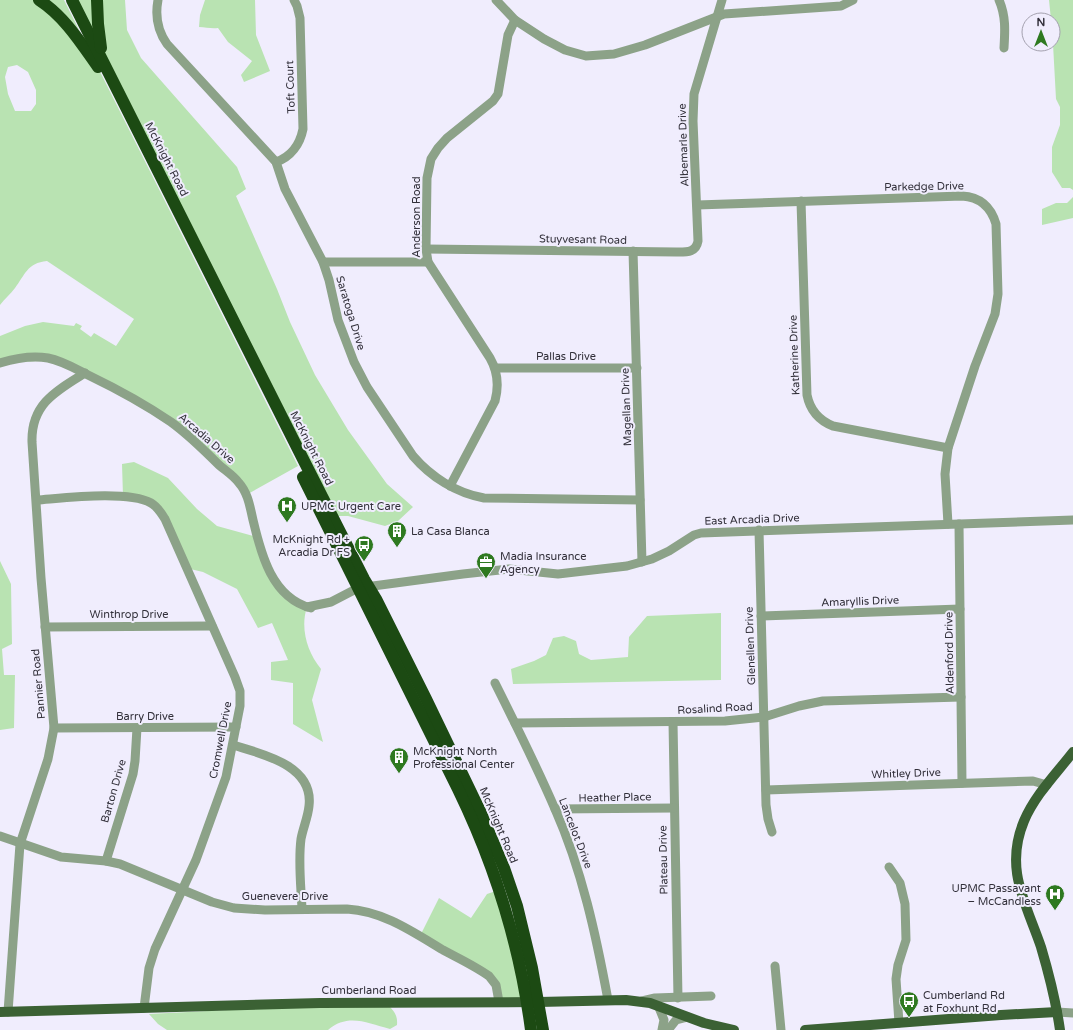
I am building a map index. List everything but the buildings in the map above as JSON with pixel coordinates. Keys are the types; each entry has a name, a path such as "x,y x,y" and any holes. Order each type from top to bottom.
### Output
{"highway":[{"path":"39,0 55,13 101,65"},
{"name":"McKnight Road","path":"64,0 101,65"},
{"name":"McKnight Road","path":"72,0 101,65 363,590 481,838 511,930 526,1002 530,1030"},
{"path":"97,0 101,65"},
{"name":"McKnight Road","path":"363,590 429,706 481,813 501,861 522,927 539,1002 543,1030"}],"main road":[{"path":"1060,1030 1043,954 1021,892 1017,873 1016,852 1024,822 1032,804 1073,752"},
{"name":"Cumberland Road","path":"4,1012 320,1002 539,1002 608,1000 642,1001 658,1005 713,1026 734,1030"},
{"path":"805,1030 878,1028 1001,1015 1057,1012"}],"street":[{"name":"Saratoga Drive","path":"158,0 156,14 159,29 164,40 177,56 276,162 285,189 323,262 342,331 358,371 413,456 432,475 450,486 471,495 488,498 640,500"},
{"name":"Toft Court","path":"276,162 283,160 292,152 299,142 303,129 300,18 298,6 294,0"},
{"path":"496,0 515,20 565,50 586,56 614,54 645,45 729,13 841,6 853,0"},
{"name":"Albemarle Drive","path":"698,205 693,121 694,94 722,0"},
{"path":"999,0 1004,16 1004,48"},
{"name":"Anderson Road","path":"450,486 495,401 498,383 495,368 490,358 428,262 426,249 426,178 431,159 438,148 447,138 473,118 497,96 500,89 508,35 515,20"},
{"name":"Parkedge Drive","path":"698,205 967,196 976,198 987,206 994,216 997,230 999,279 997,305 973,371 948,448 945,474 948,524"},
{"name":"Katherine Drive","path":"801,201 807,395 813,412 822,421 833,426 948,448"},
{"name":"Stuyvesant Road","path":"426,249 685,252 693,250 698,244 698,205"},
{"name":"Magellan Drive","path":"633,251 642,562"},
{"path":"323,262 428,262"},
{"name":"Arcadia Drive","path":"0,363 23,357 40,357 64,363 117,389 172,422 199,444 220,466 239,482 246,495 264,562 272,577 289,597 300,604 307,607 335,601 363,590"},
{"name":"Pallas Drive","path":"495,368 636,368"},
{"name":"Pannier Road","path":"4,1012 20,844 48,758 54,728 45,626 32,434 35,419 46,401 65,386 85,374"},
{"name":"Cromwell Drive","path":"37,500 128,496 144,499 157,506 165,519 235,676 240,691 240,706 233,745 222,790 201,848 151,958 144,1008"},
{"name":"East Arcadia Drive","path":"363,590 491,571 514,570 542,573 562,573 627,566 652,559 669,551 694,535 702,533 1073,520"},
{"name":"Aldenford Drive","path":"959,524 962,783"},
{"name":"Glenellen Drive","path":"758,530 766,790 768,819 772,832"},
{"name":"Amaryllis Drive","path":"761,616 960,609"},
{"name":"Winthrop Drive","path":"45,626 212,626"},
{"name":"Lancelot Drive","path":"495,683 555,809 572,853 587,901 599,950 608,1000"},
{"name":"Rosalind Road","path":"515,723 725,721 764,717 799,706 823,701 961,697"},
{"name":"Plateau Drive","path":"673,722 678,998"},
{"name":"Barry Drive","path":"54,728 236,727"},
{"name":"Barton Drive","path":"106,861 133,774 137,728"},
{"path":"233,745 277,759 289,765 299,775 305,785 309,799 309,806 301,844 302,909"},
{"name":"Whitley Drive","path":"766,790 1033,781 1047,785"},
{"name":"Heather Place","path":"555,809 674,808"},
{"name":"Guenevere Drive","path":"0,836 61,857 106,861 120,864 212,902 234,908 265,910 357,909 376,914 385,917 489,976 496,985 499,1002"},
{"path":"889,867 900,883 905,904 906,940 898,965 896,979 894,1026"},
{"path":"775,966 781,1030"},
{"path":"642,1001 655,998 711,996"},
{"path":"658,1005 664,1020 662,1030"},
{"path":"1057,1012 1073,1013"},
{"path":"668,1030 676,1020 688,1017"}],"green space":[{"path":"0,0 64,0 298,466 246,495 172,422 57,360 0,363 0,336 25,326 43,322 74,326 76,323 82,326 80,329 91,337 94,333 116,346 134,319 47,261 35,264 27,270 0,305","holes":["17,65 28,72 36,90 36,104 31,111 15,111 8,94 5,77 8,67"]},
{"path":"72,0 125,0 127,30 141,58 237,167 246,189 236,196 290,322 315,375 348,430 387,484 413,507 398,521 385,526 348,516 333,516"},
{"path":"205,0 255,0 256,35 270,71 244,82 241,75 252,61 228,42 218,28 199,27 200,15"},
{"path":"1049,0 1073,0 1073,190 1070,188 1062,188 1052,172 1052,147 1060,125 1060,107 1056,99 1053,52 1061,52 1061,12 1050,12"},
{"path":"1073,197 1073,218 1042,225 1042,209 1056,203 1067,203"},
{"path":"134,462 168,478 197,509 217,526 257,537 272,577 307,607 304,623 306,640 312,655 321,669 312,700 323,742 293,724 293,683 271,680 271,662 288,660 272,623 258,628 237,589 203,572 186,568 157,507 123,496 122,464"},
{"path":"0,561 11,584 12,644 2,649 4,675 15,675 14,728 0,730"},
{"path":"721,613 721,680 513,684 511,669 546,655 553,638 564,636 576,641 579,654 591,660 628,657 629,637 647,616"},
{"path":"499,890 526,1002 499,1002 496,985 420,936 439,898 471,918 487,894"},
{"path":"385,1002 393,1010 397,1018 397,1025 390,1029 366,1022 350,1021 335,1025 328,1030 167,1030 158,1024 149,1014"}],"place":[{"name":"UPMC Urgent Care","path":"287,523"},
{"name":"La Casa Blanca","path":"397,548"},
{"name":"McKnight Rd + Arcadia Dr FS","path":"364,562"},
{"name":"Madia Insurance Agency","path":"486,579"},
{"name":"McKnight North Professional Center","path":"399,774"},
{"name":"UPMC Passavant – McCandless","path":"1055,911"},
{"name":"Cumberland Rd at Foxhunt Rd","path":"909,1018"}]}
